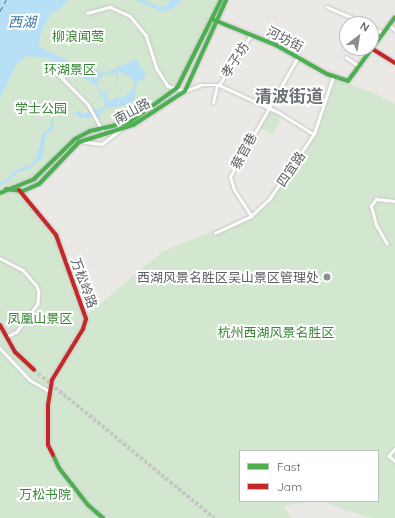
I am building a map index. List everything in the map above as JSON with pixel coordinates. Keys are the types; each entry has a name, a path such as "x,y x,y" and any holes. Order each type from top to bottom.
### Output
{"street":[{"name":"南山路","path":"0,193 6,189 34,179 74,140 90,131 128,122 155,106 177,88 221,0"},
{"path":"185,91 218,21 226,0"},
{"path":"87,13 110,7 130,16 146,35 162,78 168,86 185,91 201,85 218,86 267,107 314,134"},
{"path":"327,7 348,16"},
{"path":"379,37 395,17"},
{"name":"河坊街","path":"211,19 251,34 298,57 333,77 348,81 359,66"},
{"path":"389,25 395,30"},
{"name":"孝子坊","path":"213,103 218,86 251,34"},
{"path":"379,53 395,62"},
{"path":"346,57 359,66 366,56"},
{"path":"267,107 298,57"},
{"path":"48,64 88,104 102,129"},
{"name":"四宜路","path":"215,233 251,216 270,198 314,134 333,77"},
{"name":"南山路","path":"79,142 119,131 133,125 185,91"},
{"name":"蔡官巷","path":"251,216 230,179 267,107"},
{"path":"6,189 18,192 39,184 79,142 102,144 128,122"},
{"path":"18,192 19,185"},
{"name":"万松岭路","path":"18,192 56,235 86,314 83,330 55,374 49,391 46,432 49,450 59,468 88,505 102,518"},
{"path":"387,244 376,225 371,206 376,199 395,201"},
{"path":"0,258 23,270 37,286 39,292 38,304 17,332 7,337"},
{"path":"0,325 15,352 34,370"},
{"path":"0,348 30,380 49,391"},
{"path":"395,449 389,456 395,461"}],"green space":[{"name":"杭州西湖风景名胜区","path":"0,0 221,0 183,85 174,95 134,122 82,138 38,180 13,187 53,233 84,317 163,251 244,218 266,203 319,124 332,80 336,79 373,93 395,104 395,518 373,518 339,508 325,502 379,502 379,450 239,450 239,502 307,502 283,506 292,518 0,518"},
{"path":"267,109 282,117 272,135 258,127"}],"water":[{"name":"西湖","path":"0,0 68,0 61,8 50,15 41,32 39,47 69,61 105,73 137,59 140,67 146,73 145,78 137,83 134,101 129,105 104,108 100,117 79,118 75,113 62,116 54,116 53,129 45,136 43,157 28,170 17,172 10,180 0,185 0,182 5,181 17,169 30,165 36,158 42,135 51,126 51,113 66,115 79,111 83,115 92,108 99,110 106,103 95,85 61,65 47,58 26,56 16,65 0,98","holes":["118,70 133,79 135,82 133,90 121,98 117,97 111,101 105,95 113,87 103,93 97,87 101,77 111,73 116,74 117,80 114,86 118,83"]},
{"path":"136,0 144,0 160,7 167,5 170,0 181,0 174,8 162,12"}],"ferry route":[{"path":"0,11 6,0"}],"tunnel":[{"path":"34,370 214,518"}],"traffic: fast":[{"path":"0,193 34,179 75,139 90,131 130,122 177,88 221,0"},
{"path":"6,189 23,191 39,184 79,142 133,125 185,91 226,0"},
{"path":"214,20 276,45 327,74 348,81 395,17"},
{"path":"53,455 59,468 88,505 103,518"}],"traffic: jam":[{"path":"379,53 395,63"},
{"path":"19,190 56,235 86,319 83,329 52,380 48,404 48,445 53,455"},
{"path":"0,325 15,352 34,370"}],"place":[{"name":"西湖风景名胜区吴山景区管理处","path":"327,277"}],"district":[{"name":"清波街道","path":"289,96"}],"park label":[{"name":"柳浪闻莺","path":"78,36"},
{"name":"环湖景区","path":"70,69"},
{"name":"学士公园","path":"41,108"},
{"name":"凤凰山景区","path":"40,318"},
{"name":"万松书院","path":"45,494"}]}
